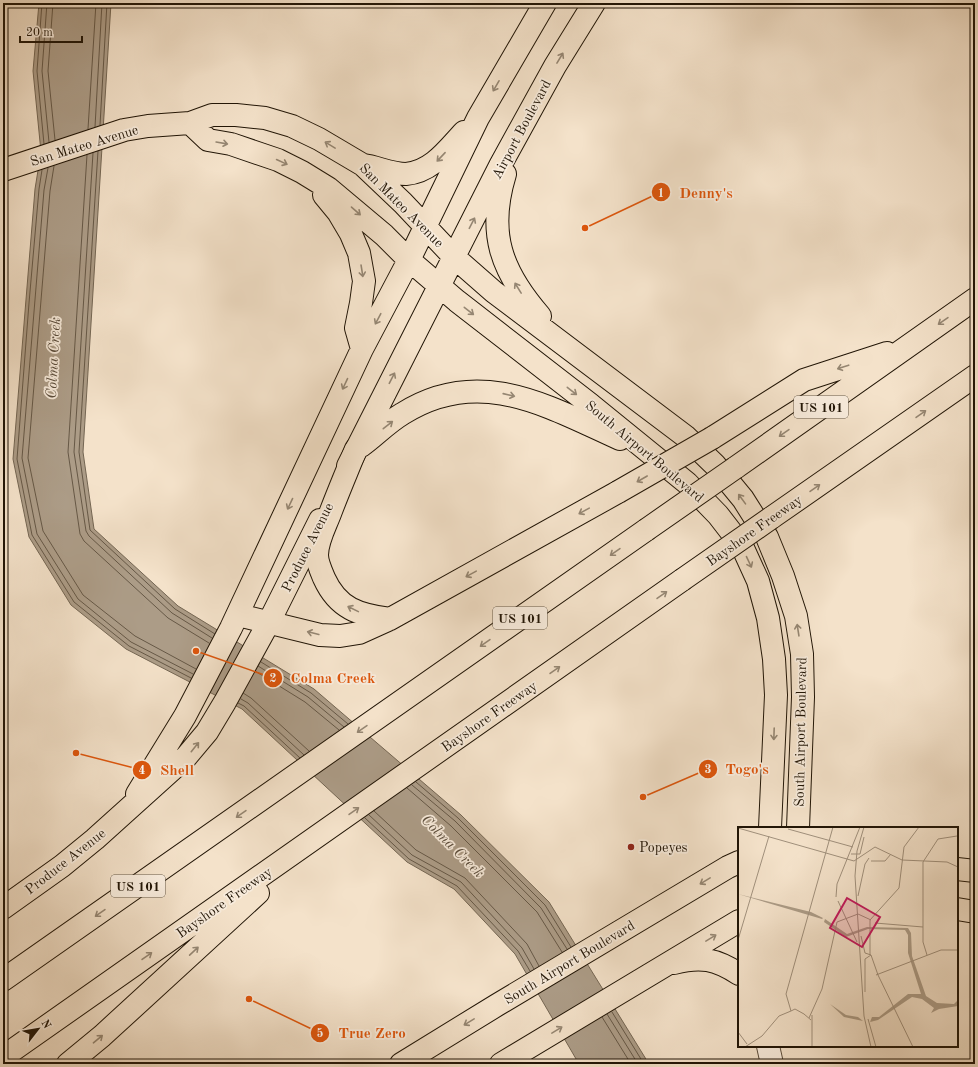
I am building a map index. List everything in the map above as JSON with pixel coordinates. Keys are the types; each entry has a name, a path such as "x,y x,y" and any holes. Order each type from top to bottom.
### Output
{"main road":[{"path":"190,123 208,140 231,144 278,160 302,172 328,188 384,235 410,260 478,118 545,3"},
{"name":"Airport Boulevard","path":"454,257 527,116 555,66 594,3"},
{"name":"San Mateo Avenue","path":"3,170 124,130 148,126 190,123 212,115 236,115 265,118 292,126 319,139 363,165 403,203 454,257"},
{"path":"527,116 509,161 502,185 497,229 499,245 508,271 520,292 570,350"},
{"path":"363,165 405,174 419,171 435,162 478,118"},
{"path":"302,172 322,192 338,212 351,234 359,253 364,281 356,328 362,349"},
{"name":"Produce Avenue","path":"3,908 74,857 96,839 186,757 207,732 226,702 269,622 454,257"},
{"name":"South Airport Boulevard","path":"454,257 494,292 685,436 715,465 743,499 766,537 784,576 796,616 802,654 803,697 798,827"},
{"name":"Produce Avenue","path":"126,812 185,716 234,622 362,349 410,260"},
{"name":"South Airport Boulevard","path":"410,260 439,286 687,483 718,515 742,546 758,581 768,618 774,658 776,695 770,827"},
{"name":"US 101","path":"3,980 736,468 975,299"},
{"path":"234,622 269,622 320,635 340,636 359,633 390,619 618,492 712,438 804,380 907,346"},
{"name":"Bayshore Freeway","path":"3,1057 975,376"},
{"path":"390,619 357,612 340,602 328,588 321,571 317,555 321,536 356,449 401,414 422,403 447,394 471,391 500,392 528,399 557,410 648,452"},
{"path":"68,1064 102,1036 322,834"},
{"name":"South Airport Boulevard","path":"401,1064 613,935 738,863"},
{"path":"958,868 975,871"},
{"path":"958,909 975,912"},
{"path":"501,1064 738,922"},
{"path":"666,965 686,960 706,960 725,965 738,973"}],"street":[{"path":"768,1047 772,1064"},
{"path":"776,1064 778,1047"}],"water":[{"path":"39,3 111,3 83,452 94,529 178,606 314,689 461,815 549,902 649,1064 579,1064 515,954 454,889 407,862 242,709 126,649 71,605 29,537 13,459 35,189 41,152 33,71"}],"place":[{"name":"Denny's","path":"585,228"},
{"name":"Colma Creek","path":"196,651"},
{"name":"Shell","path":"76,753"},
{"name":"Togo's","path":"643,797"},
{"name":"Popeyes","path":"631,847"},
{"name":"True Zero","path":"249,999"}]}
